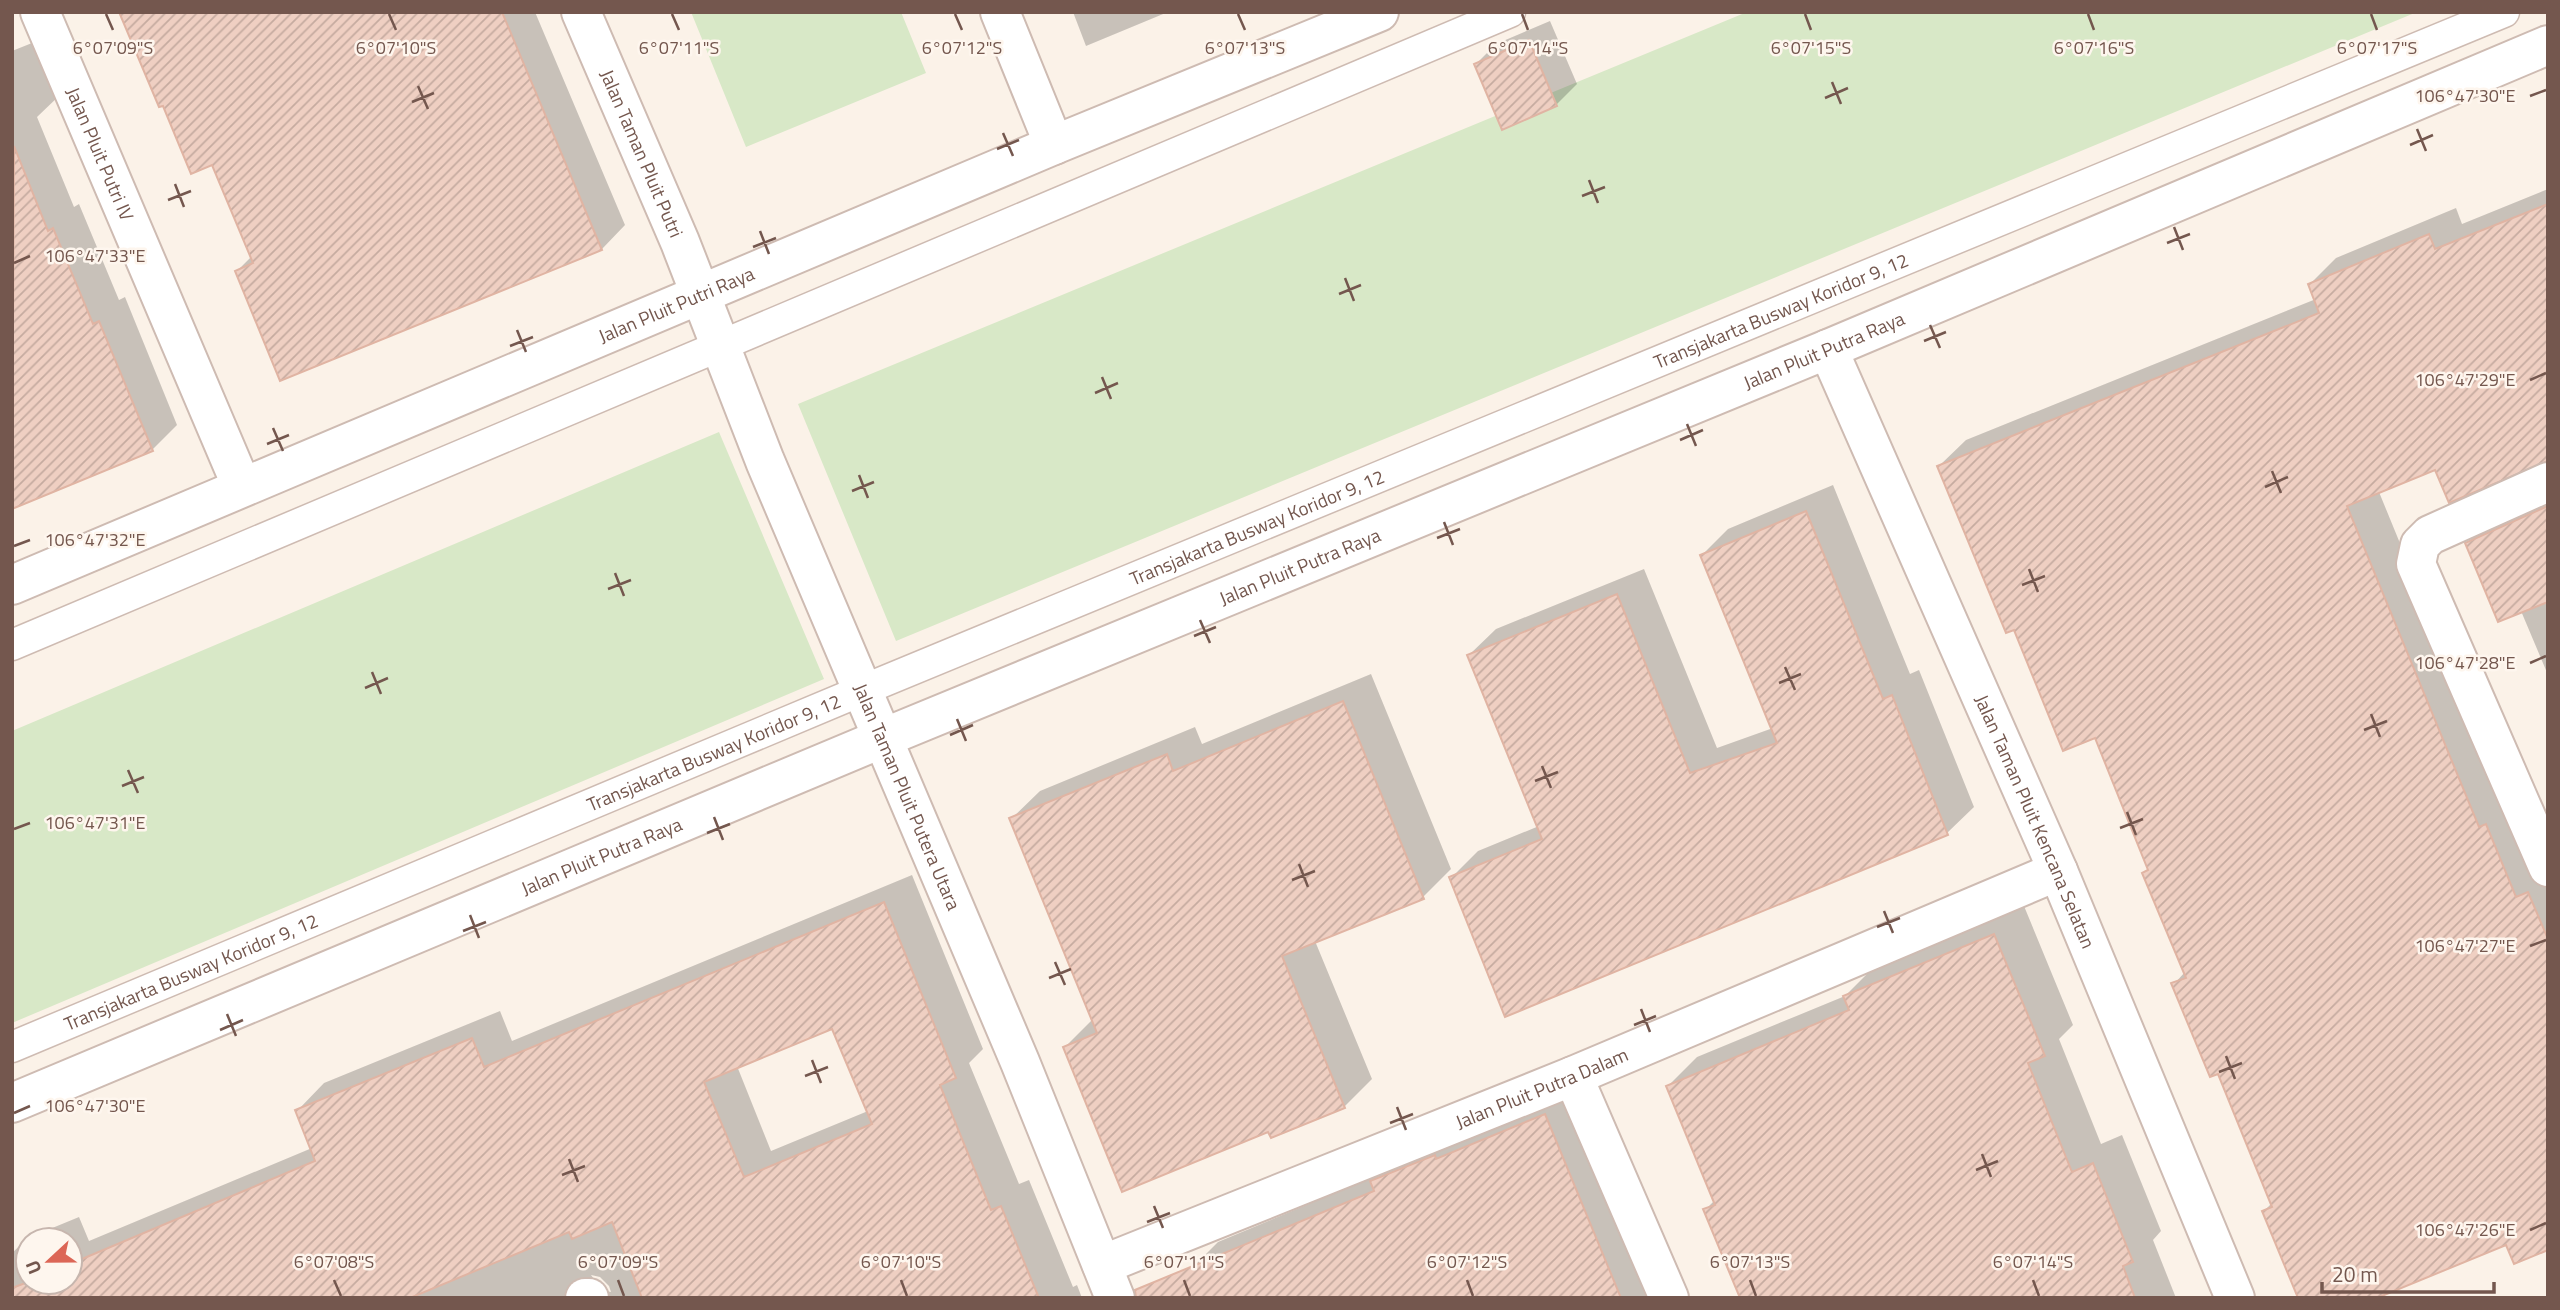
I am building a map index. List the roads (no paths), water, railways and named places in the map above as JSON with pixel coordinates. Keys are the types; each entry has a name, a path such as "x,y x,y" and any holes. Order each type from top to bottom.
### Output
{"street":[{"name":"Jalan Pluit Putri IV","path":"40,12 242,487"},
{"name":"Jalan Taman Pluit Putri","path":"581,12 700,296"},
{"path":"1000,12 1054,145"},
{"name":"Jalan Pluit Putri Raya","path":"12,585 1054,145 1379,12"},
{"name":"Jalan Pluit Putra Raya","path":"12,1103 883,738 1828,349 2548,45"},
{"name":"Jalan Taman Pluit Putera Utara","path":"700,296 765,461 1109,1282"},
{"name":"Jalan Taman Pluit Kencana Selatan","path":"1828,349 2058,871 2235,1298"},
{"path":"2548,482 2430,535 2420,545 2416,564 2548,866"},
{"name":"Jalan Pluit Putra Dalam","path":"1109,1282 1573,1076 2058,871"},
{"path":"1573,1076 1669,1298"}],"lane":[{"path":"12,645 1510,12"},
{"name":"Transjakarta Busway Koridor 9, 12","path":"12,1046 863,690 2504,12"}]}
